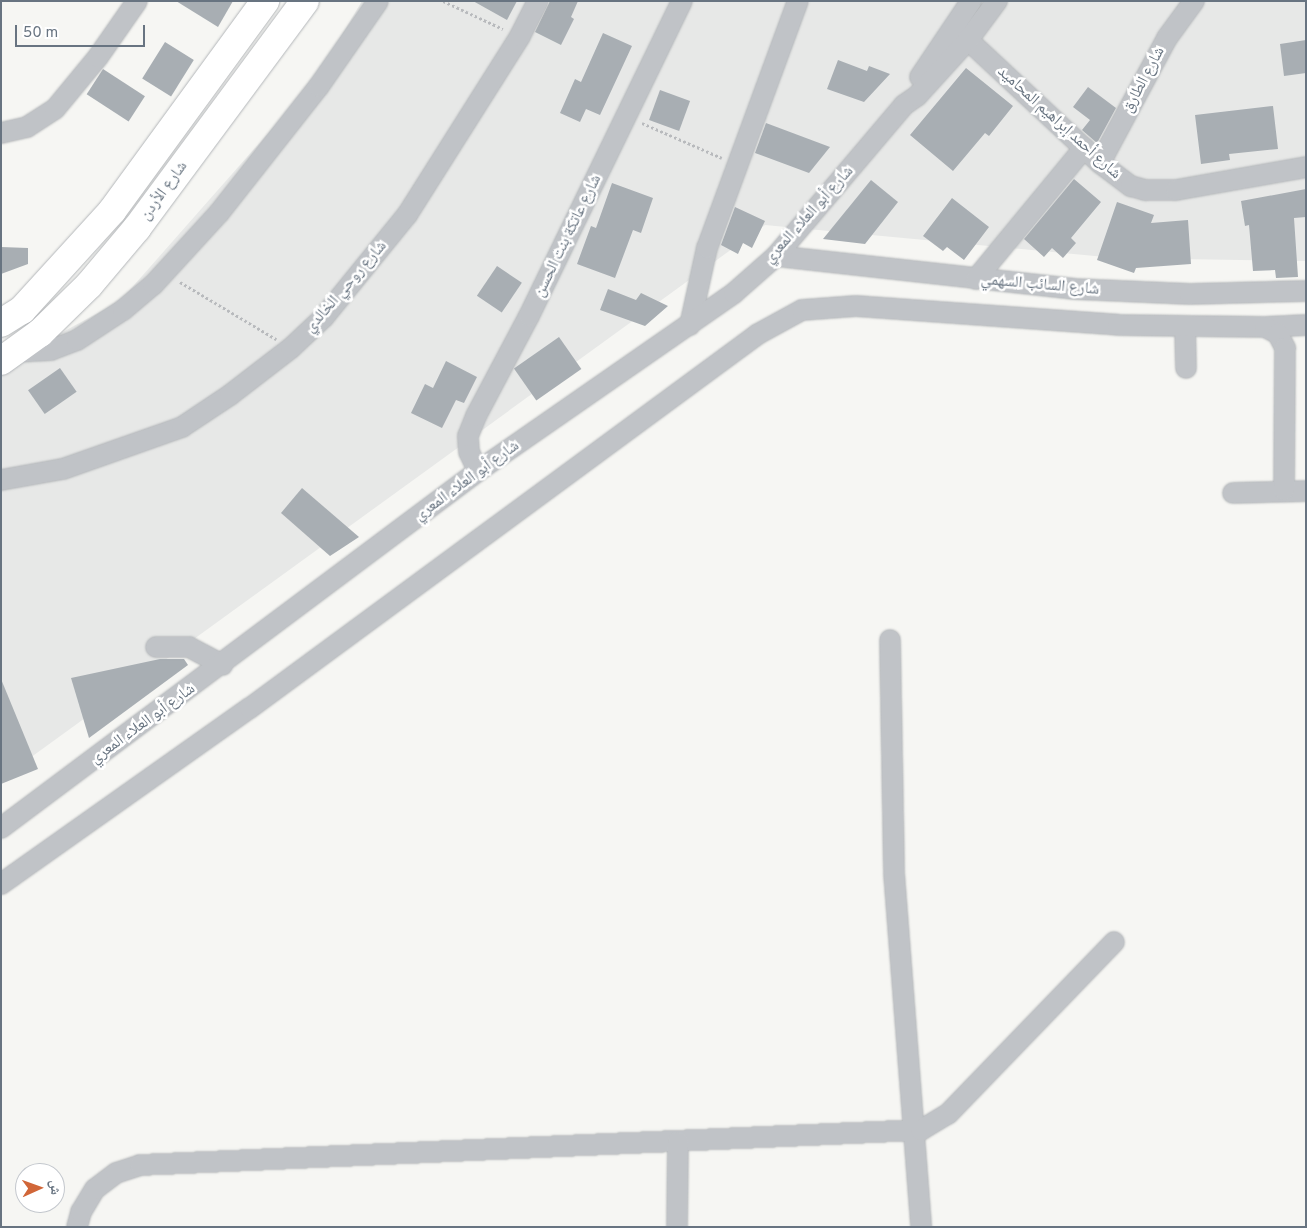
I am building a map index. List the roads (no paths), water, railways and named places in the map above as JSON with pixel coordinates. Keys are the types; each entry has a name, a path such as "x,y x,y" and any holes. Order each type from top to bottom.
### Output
{"highway":[{"name":"شارع الأردن","path":"1,323 22,310 112,211 265,1"},
{"name":"شارع الأردن","path":"8,356 89,285 137,228 305,1"}],"street":[{"path":"1,133 27,127 55,109 98,57 136,1"},
{"path":"8,356 51,350 77,340 123,310 164,272 219,213 319,86 378,1"},
{"name":"شارع روحي الخالدي","path":"1,480 63,469 182,427 230,396 291,348 330,310 407,215 520,36 538,1"},
{"name":"شارع عاتكة بنت الحسن","path":"478,471 469,452 468,436 476,416 682,1"},
{"path":"690,325 707,248 736,164 798,1"},
{"name":"شارع أبو العلاء المعري","path":"1,828 223,664 478,471 690,325 776,256 904,105 971,1"},
{"name":"شارع الطارق","path":"1100,163 1167,38 1194,1"},
{"name":"شارع أبو العلاء المعري","path":"904,105 917,96 968,40 992,4"},
{"name":"شارع أحمد إبراهيم المحاميد","path":"968,40 1100,163 1131,186 1161,192 1306,167"},
{"path":"976,279 1084,148"},
{"name":"شارع السائب السهمي","path":"776,256 1075,289 1190,294 1306,291"},
{"path":"1,884 250,708 758,334 789,316 820,307 856,306 1118,325 1265,327 1306,325"},
{"path":"1184,326 1186,368"},
{"path":"1265,327 1278,334 1285,348 1284,490"},
{"path":"1233,493 1284,490 1306,491"},
{"path":"890,640 894,873 912,1132 921,1227"},
{"path":"156,647 189,647 223,664"},
{"path":"76,1227 81,1212 95,1189 116,1173 140,1164 912,1132 931,1126 948,1114 1114,942"},
{"path":"677,1227 678,1142"}]}
